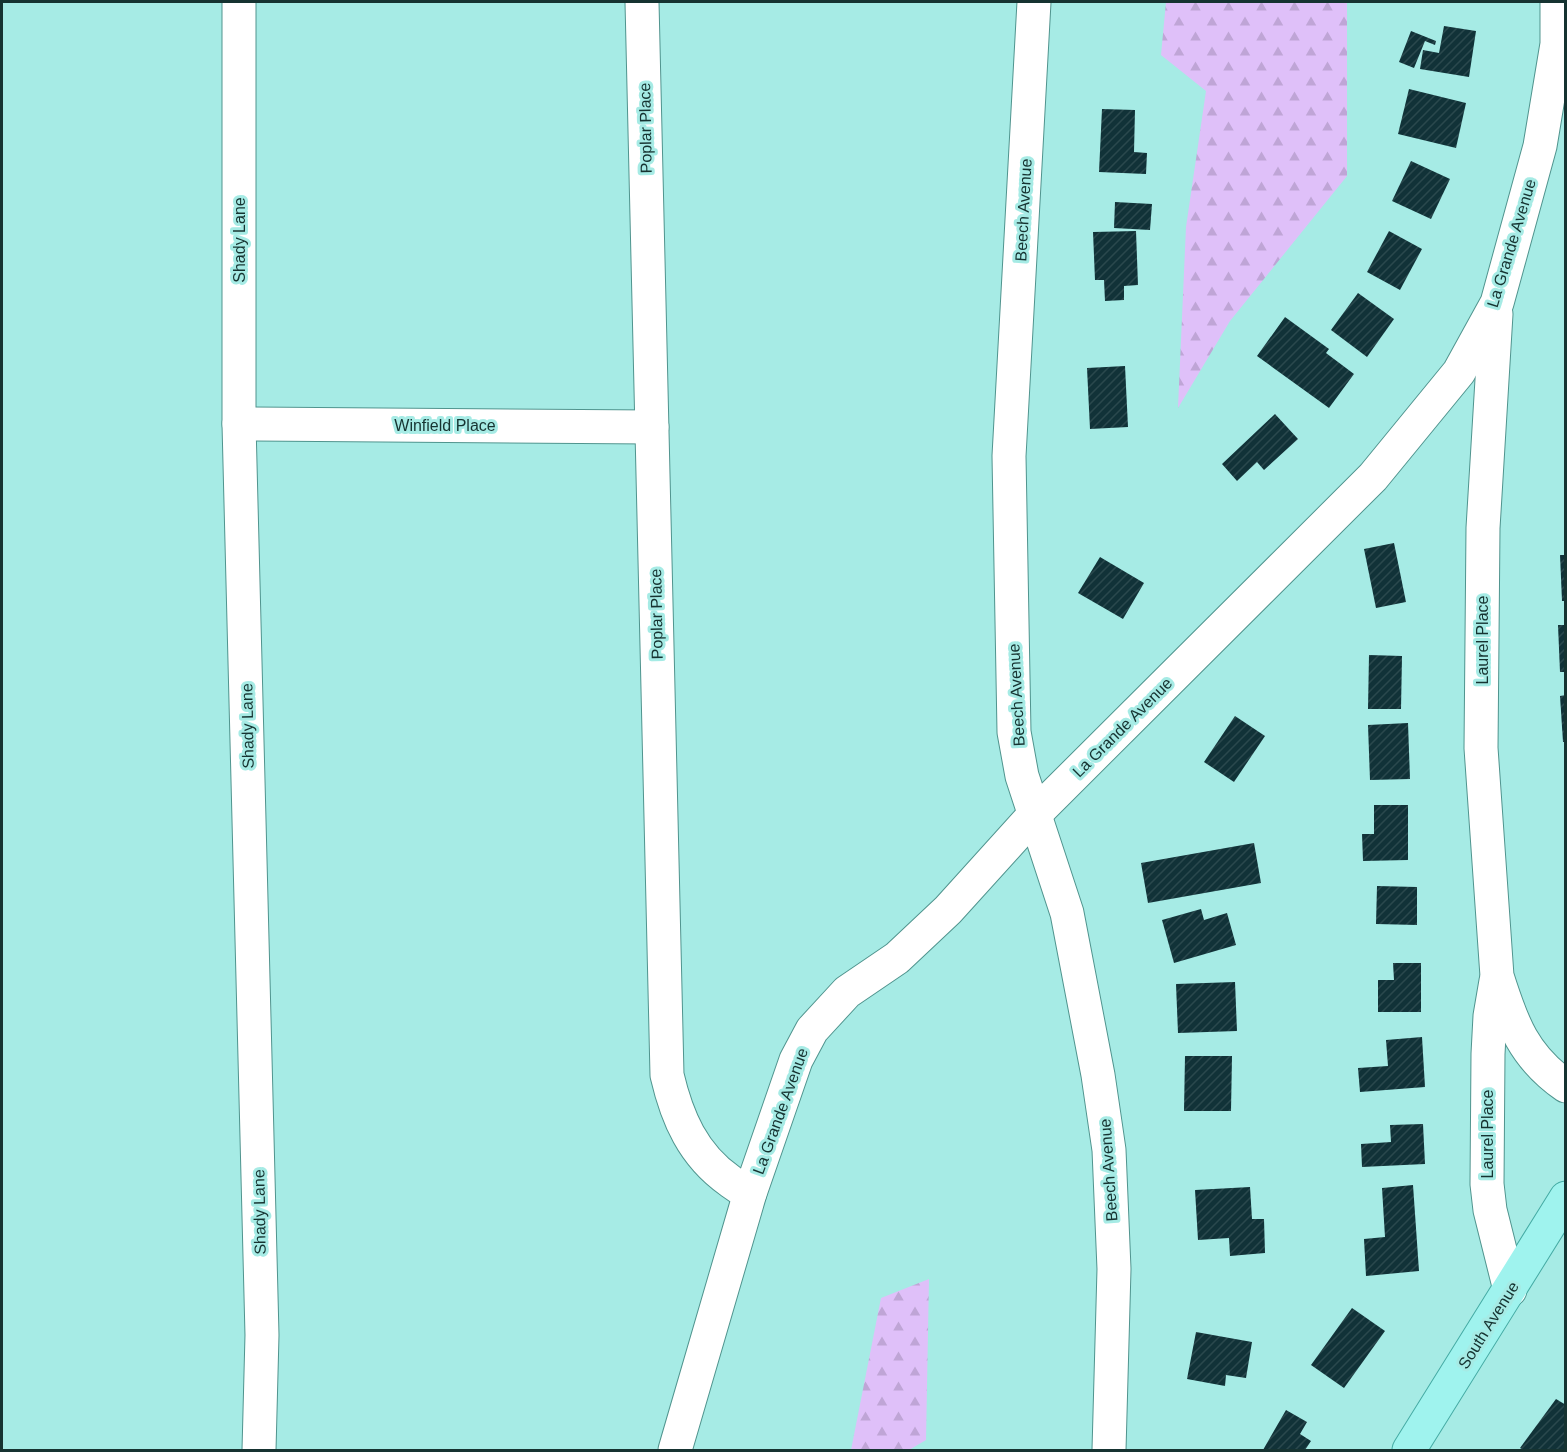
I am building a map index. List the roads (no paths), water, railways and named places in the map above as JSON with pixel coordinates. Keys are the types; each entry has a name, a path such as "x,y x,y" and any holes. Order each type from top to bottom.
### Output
{"main road":[{"name":"South Avenue","path":"1409,1450 1566,1198"}],"street":[{"name":"Shady Lane","path":"239,2 239,424 262,1335 259,1450"},
{"name":"Poplar Place","path":"642,2 667,1076 674,1107 697,1150 719,1173 750,1193"},
{"name":"Beech Avenue","path":"1034,2 1010,456 1014,732 1022,776 1067,913 1098,1076 1109,1150 1114,1269 1109,1450"},
{"name":"La Grande Avenue","path":"675,1450 750,1193 796,1060 812,1030 847,992 897,958 948,910 1034,815 1373,477 1459,372 1497,303 1540,146 1557,44 1557,2"},
{"name":"Laurel Place","path":"1497,303 1483,528 1481,748 1497,976 1508,1012 1522,1043 1544,1071 1566,1086"},
{"name":"Winfield Place","path":"239,424 652,426"},
{"name":"Laurel Place","path":"1497,976 1490,1016 1488,1054 1487,1184 1490,1210 1510,1290"},
{"path":"1510,1290 1566,1232"}]}
